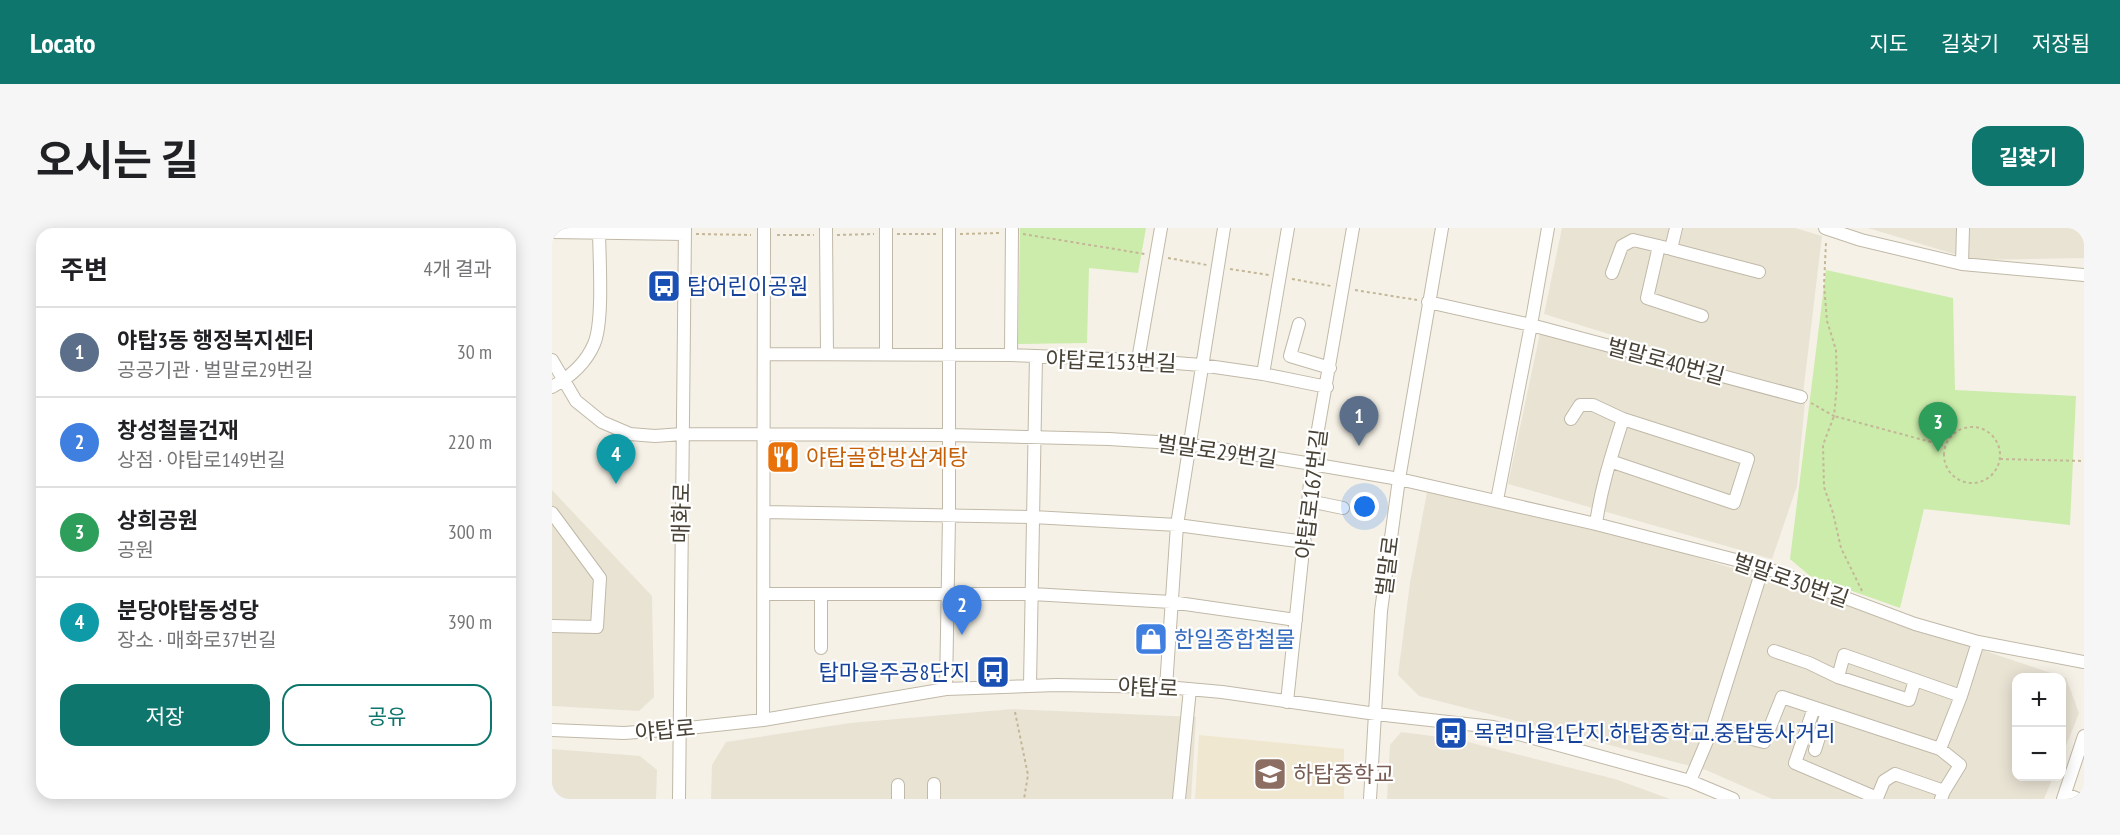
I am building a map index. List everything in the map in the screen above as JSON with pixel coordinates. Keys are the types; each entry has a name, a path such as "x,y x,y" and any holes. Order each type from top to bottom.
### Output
{"street":[{"path":"1138,360 1161,228"},
{"path":"1166,687 1177,525 1224,228"},
{"path":"1263,374 1288,228"},
{"name":"야탑로167번길","path":"1287,702 1312,464 1353,228"},
{"name":"벌말로","path":"1370,799 1381,611 1399,479 1442,228"},
{"path":"1497,500 1532,325 1548,228"},
{"path":"1676,228 1665,247 1647,298 1702,316"},
{"path":"1826,228 1861,240 1962,264 2084,275"},
{"path":"1962,264 1963,228"},
{"path":"557,384 585,360 595,342 599,310 599,230"},
{"path":"1011,355 1012,230"},
{"path":"552,232 685,231"},
{"name":"매화로","path":"679,799 685,231"},
{"path":"764,231 764,720"},
{"path":"826,231 827,354"},
{"path":"886,231 886,354"},
{"path":"946,689 949,516 949,231"},
{"path":"1612,273 1622,246 1633,240 1759,272"},
{"name":"벌말로40번길","path":"1428,302 1532,325 1801,397"},
{"path":"1299,324 1290,356 1330,368"},
{"path":"764,354 1036,356"},
{"name":"야탑로153번길","path":"1030,685 1036,356 1201,365 1327,387"},
{"name":"벌말로29번길","path":"552,360 557,384 602,422 630,434 655,436 682,434 1034,436 1189,444 1399,479"},
{"path":"1571,419 1580,405 1593,405 1623,419 1748,459 1734,503 1610,461"},
{"path":"1596,524 1600,492 1623,419"},
{"name":"벌말로30번길","path":"1399,479 1497,500 1763,567 1915,624 1978,642 2084,662"},
{"path":"1309,501 1343,508"},
{"path":"552,513 600,578 597,627 552,626"},
{"path":"764,513 1033,517 1177,525 1305,542"},
{"path":"1690,781 1712,729 1763,567"},
{"path":"764,594 1032,594 1172,602 1296,620"},
{"path":"820,594 821,648"},
{"path":"1940,749 1961,696 1978,642"},
{"path":"1774,651 1809,663 1838,677 1909,700 1915,680"},
{"path":"1838,677 1844,655 1961,696"},
{"name":"야탑로","path":"552,730 624,733 679,729 764,720 946,689 1098,684 1166,687 1222,692 1493,728 1690,781 1733,799"},
{"path":"1179,799 1190,690"},
{"path":"1712,729 1764,742 1782,697 1940,749 1960,765 1943,795 1895,774 1884,781 1877,798 1795,763 1821,710"},
{"path":"1815,750 1821,710"},
{"path":"2069,797 2084,736"},
{"path":"934,784 934,799"},
{"path":"898,785 898,799"}],"path":[{"path":"1826,228 1824,285 1827,321 1836,350 1837,385 1834,416 1823,445 1822,471 1824,487 1841,548 1869,607"},
{"path":"685,231 1012,230 1156,256"},
{"path":"1801,397 1834,416 1946,446"},
{"path":"1974,427 1991,434 2000,449 2000,459 1998,468 1984,481 1966,483 1950,473 1944,456 1946,446 1956,432 1974,427"},
{"path":"2000,459 2084,461"},
{"path":"1015,712 1028,775 1024,799"}],"shaded area":[{"path":"1562,228 1795,228 1822,236 1803,394 1544,314"},
{"path":"1868,228 2084,228 2084,258 1974,260"},
{"path":"1540,333 1805,402 1797,486 1772,559 1508,484"},
{"path":"552,490 652,596 654,697 639,711 552,706"},
{"path":"1427,492 1614,532 1768,579 2051,673 2012,673 2012,781 2051,781 2044,799 1772,799 1706,770 1419,696 1398,675 1410,583"},
{"path":"2066,678 2079,713 2066,746"},
{"path":"1013,709 1196,717 1191,799 711,799 712,765 726,742 850,723"},
{"path":"1401,732 1456,739 1615,779 1670,799 1387,799 1390,745"},
{"name":"하탑중학교","path":"1199,735 1344,749 1344,799 1195,799"},
{"path":"552,749 640,756 657,770 656,799 552,799"}],"green space":[{"path":"1020,228 1146,228 1138,273 1089,268 1087,343 1018,344"},
{"path":"1826,270 1953,298 1955,390 2076,396 2070,525 1924,509 1900,608 1810,576 1790,559"}],"place":[{"name":"탑어린이공원","path":"664,286"},
{"name":"야탑3동 행정복지센터","path":"1359,446"},
{"name":"상희공원","path":"1938,452"},
{"name":"야탑골한방삼계탕","path":"783,457"},
{"name":"분당야탑동성당","path":"616,484"},
{"name":"창성철물건재","path":"962,635"},
{"name":"한일종합철물","path":"1151,639"},
{"name":"탑마을주공8단지","path":"993,672"},
{"name":"목련마을1단지.하탑중학교.중탑동사거리","path":"1451,733"},
{"name":"하탑중학교","path":"1270,774"}]}
